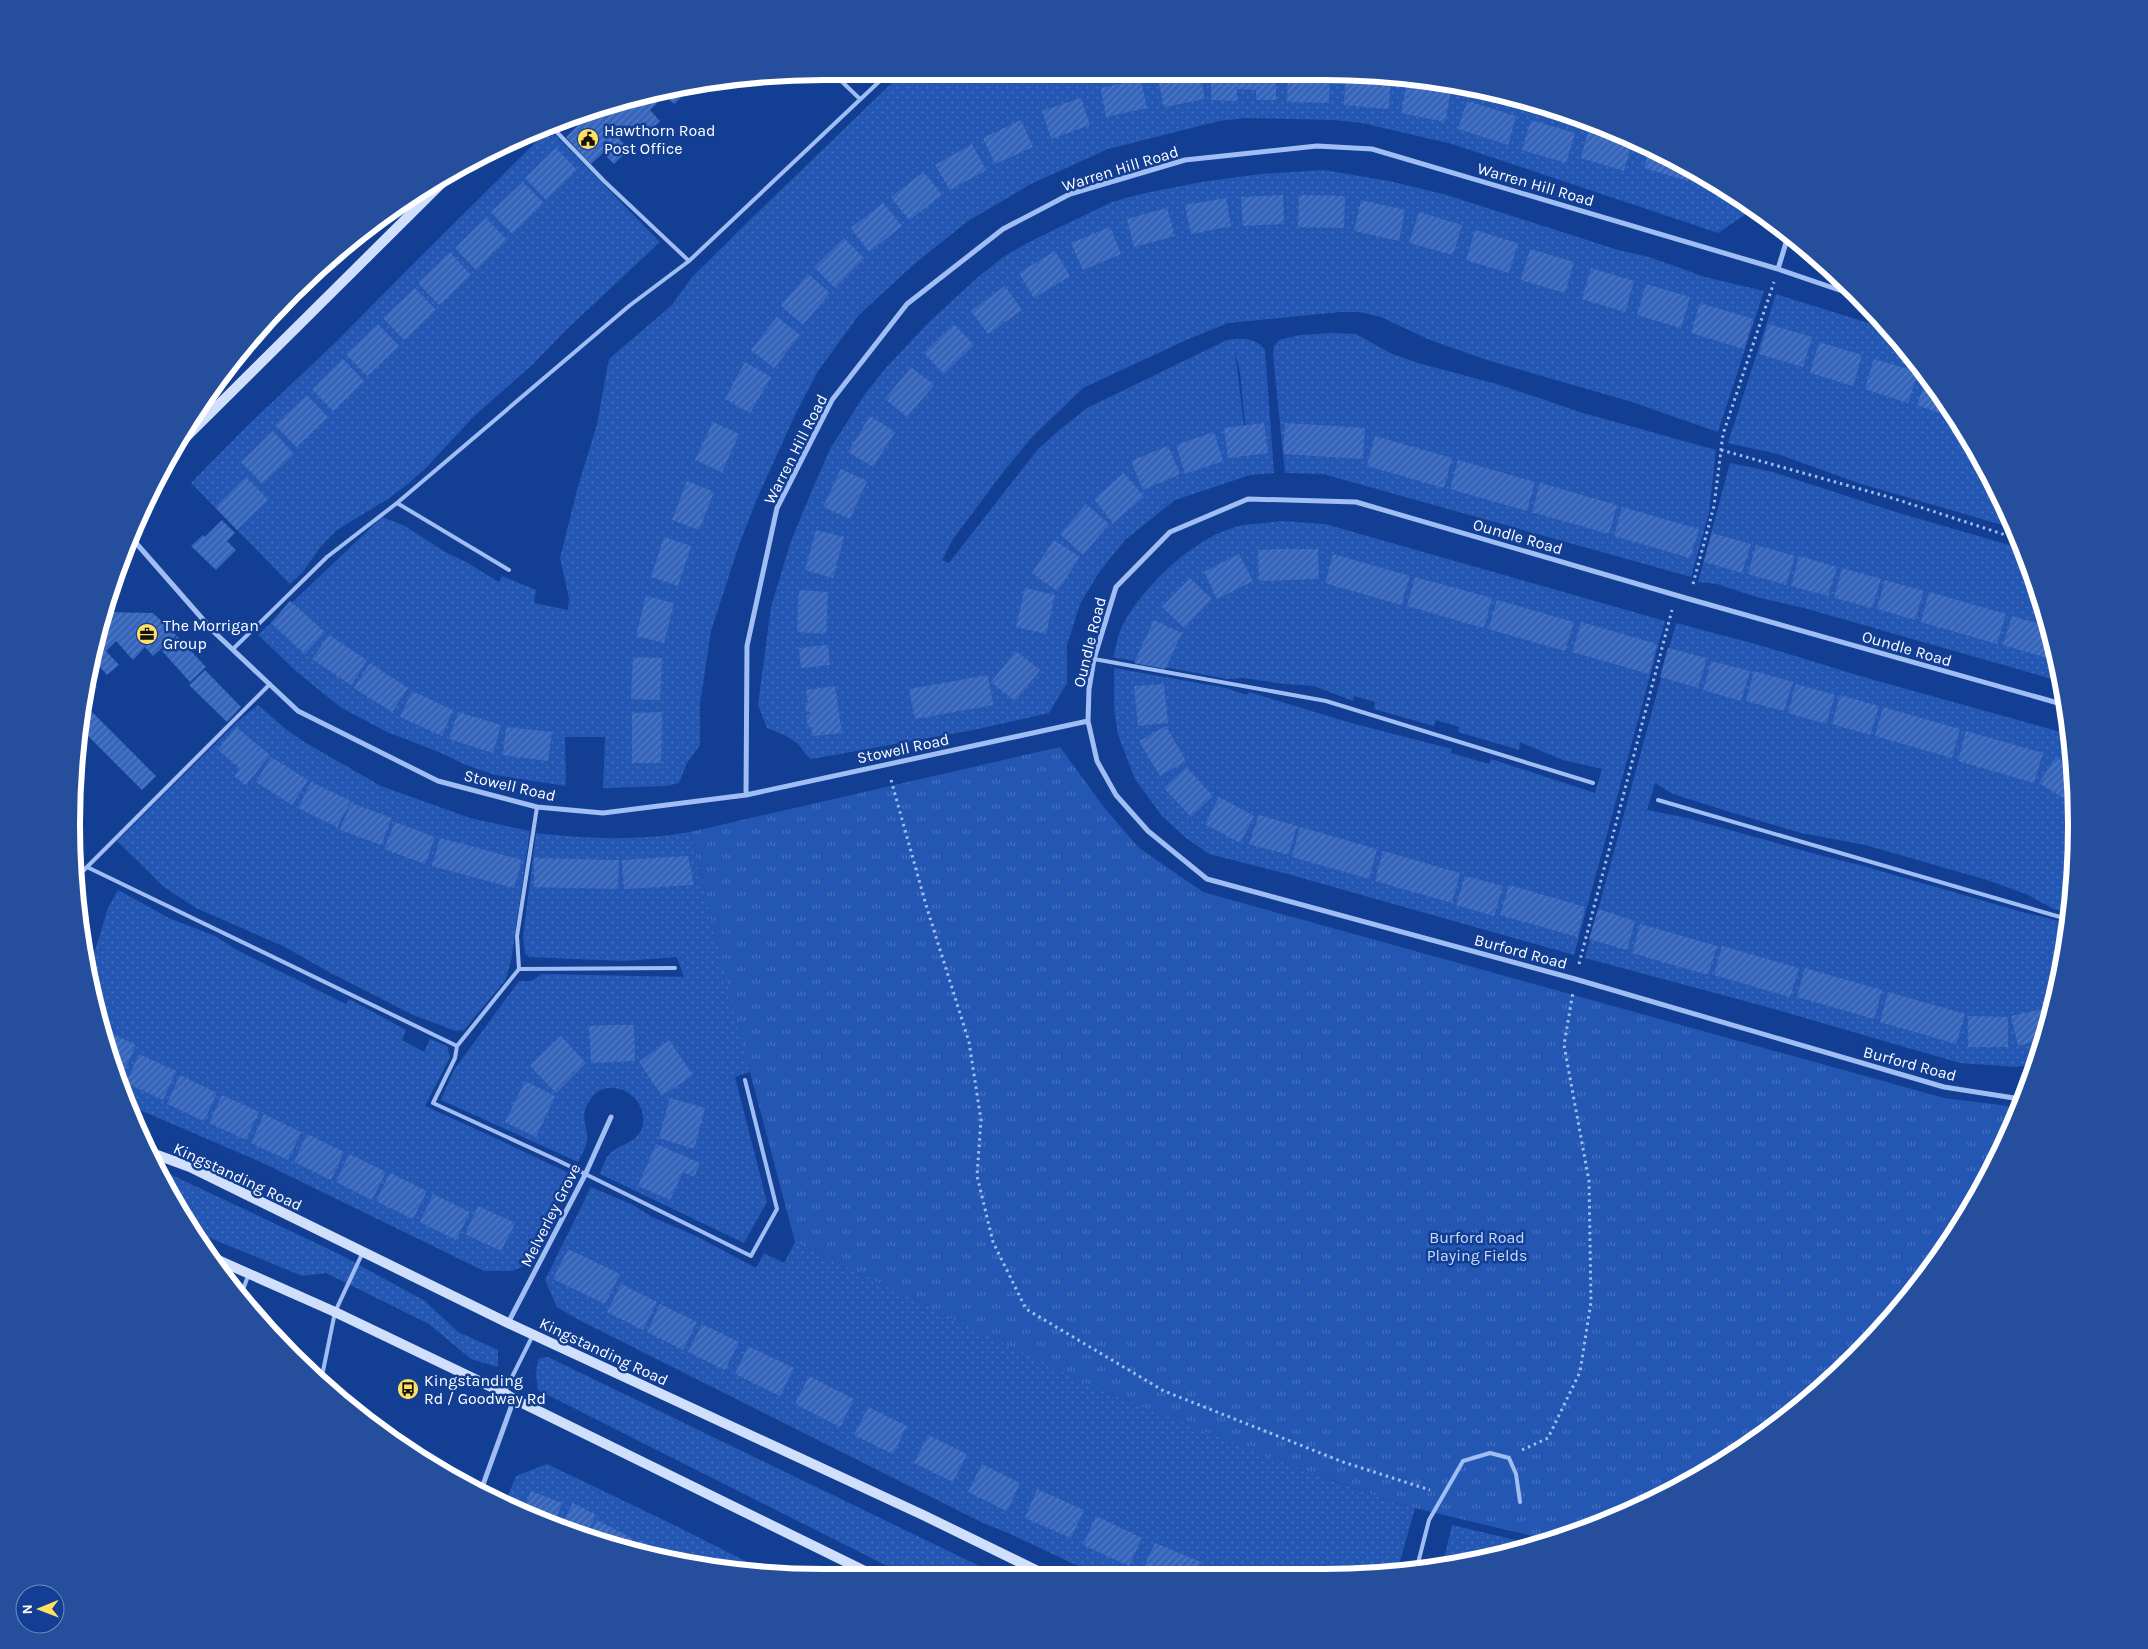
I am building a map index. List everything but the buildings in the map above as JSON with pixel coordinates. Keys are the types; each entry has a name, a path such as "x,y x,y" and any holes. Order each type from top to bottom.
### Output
{"main road":[{"path":"194,429 434,191"},
{"name":"Kingstanding Road","path":"158,1155 190,1167 533,1335 923,1515 1034,1569"},
{"path":"222,1262 335,1312 504,1393 861,1569"}],"street":[{"name":"Warren Hill Road","path":"746,795 747,646 777,508 832,400 907,304 1003,229 1070,194 1185,160 1317,146 1372,149 1778,269 1842,291"},
{"path":"1778,269 1786,242"},
{"name":"Oundle Road","path":"1088,720 1089,689 1094,659 1116,587 1170,532 1248,499 1356,502 1689,599 2058,703"},
{"name":"Stowell Road","path":"136,543 214,632 298,711 438,781 537,807 604,813 746,795 1088,720"},
{"name":"Burford Road","path":"1088,720 1097,761 1116,794 1148,831 1207,879 1575,979 1944,1086 2015,1098"},
{"name":"Melverley Grove","path":"508,1323 585,1175 611,1117"},
{"path":"483,1485 514,1399"}],"lane":[{"path":"840,80 860,99"},
{"path":"233,649 327,557 397,504 629,306 690,261 880,80"},
{"path":"556,131 604,181 690,261"},
{"path":"397,504 509,570"},
{"path":"1094,659 1326,701 1593,783"},
{"path":"82,872 270,684"},
{"path":"1658,800 2062,917"},
{"path":"537,807 517,936 518,969 457,1046 455,1058 433,1103 752,1256 777,1209 745,1080"},
{"path":"87,867 457,1046"},
{"path":"518,969 675,968"},
{"path":"323,1373 335,1312 363,1252"},
{"path":"243,1289 249,1274"},
{"path":"504,1393 533,1335"},
{"path":"1418,1563 1429,1520 1463,1461 1490,1453 1509,1458 1516,1474 1520,1502"}],"path":[{"path":"1689,599 1714,506 1723,434 1778,269"},
{"path":"1721,450 1890,498 2009,536"},
{"path":"1509,1458 1548,1438 1580,1372 1591,1302 1589,1181 1564,1045 1575,979 1676,595"},
{"path":"886,765 926,905 969,1042 981,1120 977,1176 993,1242 1026,1308 1164,1391 1343,1462 1444,1495"}],"green space":[{"path":"895,80 1324,80 1421,86 1469,94 1516,105 1608,137 1653,157 1696,180 1748,213 1718,233 1452,144 1362,123 1334,120 1246,118 1219,121 1108,149 1031,184 968,221 912,266 859,315 818,371 796,413 759,494 739,545 711,631 700,704 700,745 687,763 679,783 667,786 603,788 605,737 565,737 566,786 495,775 466,765 439,752 387,732 340,707 297,672 258,635 382,517 405,526 445,552 499,582 502,576 536,590 534,603 568,610 569,598 560,558 577,490 597,424 609,359 672,305 692,277"},
{"path":"552,132 660,242 566,330 532,365 473,417 426,468 388,499 337,530 322,545 302,573 290,584 191,483 542,136"},
{"path":"1324,170 1389,181 1447,195 1618,250 1649,257 1705,277 1764,291 1718,432 1632,402 1487,360 1430,340 1381,317 1360,312 1340,312 1228,323 1184,341 1083,388 1032,437 1004,471 953,539 942,560 949,563 1038,449 1087,408 1227,340 1243,339 1253,341 1265,350 1274,473 1250,475 1175,500 1125,540 1100,571 1080,604 1067,645 1067,683 1049,713 978,729 812,759 792,739 767,728 758,705 771,607 790,544 830,449 865,394 884,370 927,324 978,277 1002,258 1027,243 1112,202 1201,182 1261,174","holes":["1235,350 1240,373 1247,443"]},
{"path":"1776,294 1875,325 1914,371 1943,411 1968,452 2005,526 1858,483 1778,454 1728,443"},
{"path":"1356,334 1390,353 1418,363 1500,385 1583,413 1716,450 1709,513 1691,577 1323,474 1285,473 1273,355 1274,346 1279,340 1300,335"},
{"path":"1730,463 1773,472 1899,513 2013,546 2043,632 2054,679 1804,608 1760,598 1717,584 1698,582"},
{"path":"1281,521 1325,524 1665,621 1574,955 1284,873 1209,854 1186,838 1162,816 1135,779 1118,735 1114,709 1114,668 1226,688 1247,695 1249,692 1351,723 1452,749 1451,753 1489,764 1491,759 1595,793 1602,769 1563,760 1520,742 1519,750 1458,732 1459,727 1436,720 1434,726 1374,709 1375,702 1354,696 1353,701 1314,686 1244,678 1227,679 1113,657 1121,628 1133,608 1159,577 1190,550 1225,530 1243,525"},
{"path":"1676,623 1759,645 1867,678 2062,733 2068,824 2063,912 2054,909 2026,894 1987,880 1865,845 1801,833 1673,794 1655,783 1647,810 1687,818 2062,922 2054,970 2043,1017 2028,1065 2016,1067 1960,1063 1767,1007 1585,958"},
{"path":"258,705 287,730 306,743 381,786 470,818 530,831 511,961 506,979 464,1030 456,1031 413,1015 285,947 196,908 164,887 117,841 237,722"},
{"name":"Burford Road Playing Fields","path":"1060,747 1103,806 1139,848 1203,892 1944,1098 2008,1106 2010,1112 1991,1154 1943,1238 1914,1278 1883,1315 1850,1351 1814,1384 1777,1415 1737,1444 1696,1469 1653,1492 1608,1512 1537,1537 1398,1504 1271,1458 1096,1388 795,1242 736,1019 690,832"},
{"path":"690,832 750,1072 735,1077 767,1202 744,1243 600,1174 606,1159 611,1153 636,1137 642,1128 643,1117 640,1107 635,1098 626,1092 617,1088 607,1088 598,1092 590,1100 584,1117 587,1141 578,1162 441,1100 454,1070 519,981 532,981 542,974 684,977 677,957 624,961 529,957 525,953 523,937 536,833 575,837 633,838"},
{"path":"118,890 169,918 215,936 237,950 346,1004 349,999 406,1030 402,1040 424,1052 430,1039 447,1046 450,1057 425,1106 571,1174 528,1264 512,1271 484,1271 265,1164 137,1109 105,1017 92,959 108,908"},
{"path":"167,1173 339,1254 425,1301 458,1332 498,1350 498,1367 471,1359 429,1324 326,1273 302,1276 203,1235"},
{"path":"591,1187 633,1205 652,1217 696,1236 756,1268 764,1253 784,1263 795,1242 1111,1394 1331,1480 1398,1504 1415,1508 1399,1565 1324,1569 1084,1569 981,1522 579,1320 557,1307 545,1280"},
{"path":"548,1357 986,1569 893,1569 538,1390 536,1374 538,1359"},
{"path":"547,1464 753,1565 679,1555 632,1544 585,1529 507,1497 516,1476"},
{"path":"1452,1525 1523,1542 1469,1555 1444,1559"}],"place":[{"name":"Hawthorn Road Post Office","path":"588,139"},
{"name":"The Morrigan Group","path":"147,634"},
{"name":"Kingstanding Rd / Goodway Rd","path":"408,1389"}]}
